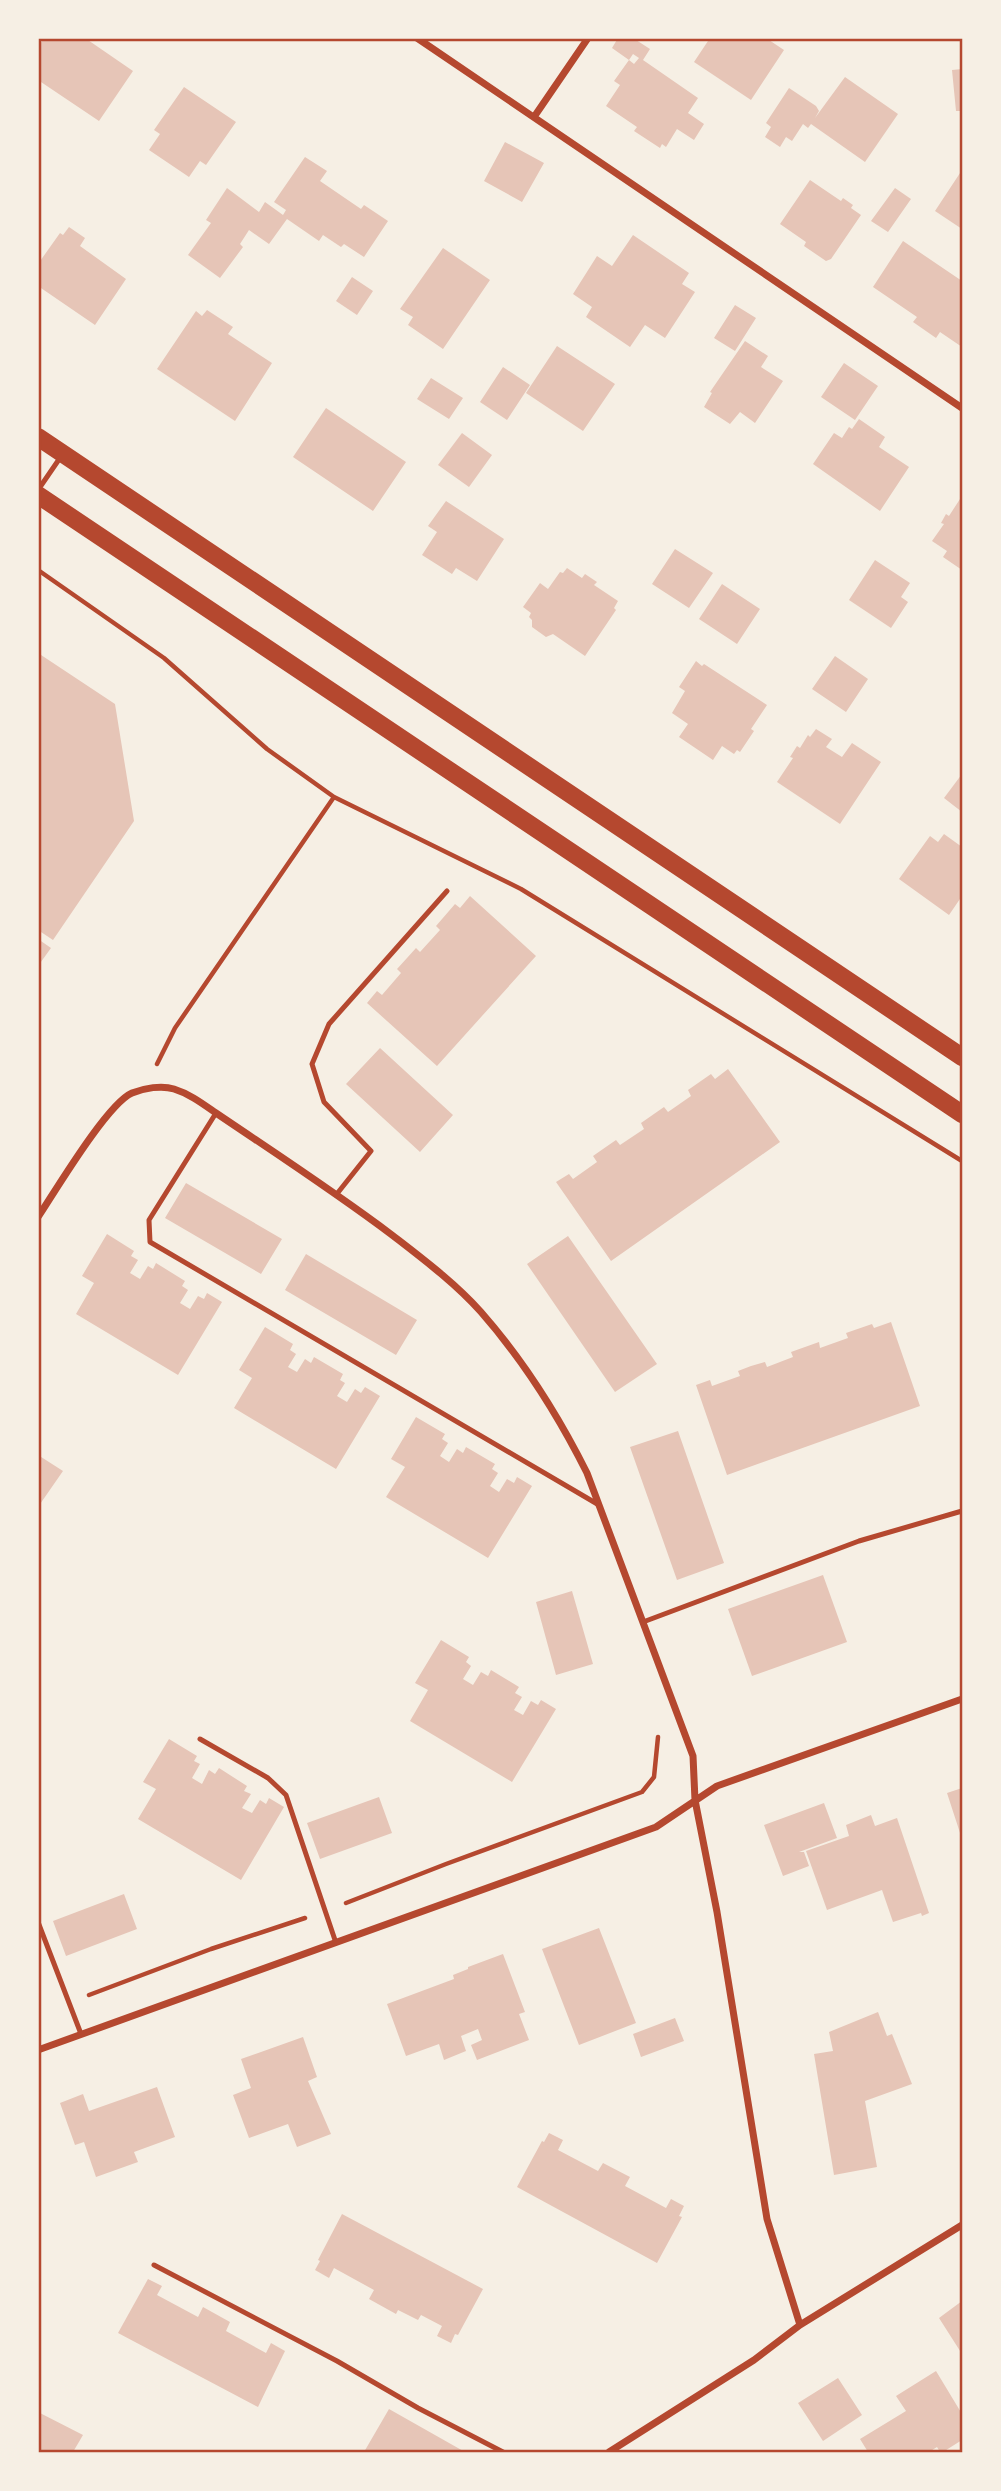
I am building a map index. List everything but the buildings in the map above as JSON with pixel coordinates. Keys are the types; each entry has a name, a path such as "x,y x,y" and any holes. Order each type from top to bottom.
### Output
{"main road":[{"path":"38,437 962,1057"},
{"path":"38,492 962,1114"}],"street":[{"path":"417,38 962,408"},
{"path":"534,117 588,38"},
{"path":"38,1217 111,1110 131,1093 152,1088 173,1088 196,1099 337,1195 430,1264 480,1311 530,1374 568,1435 587,1473 693,1756 695,1800 767,2219 800,2325"},
{"path":"38,2050 656,1827 717,1786 962,1699"},
{"path":"609,2452 754,2360 800,2325 962,2225"}],"lane":[{"path":"38,492 63,454"},
{"path":"337,1195 371,1151 324,1102 312,1064 329,1024 447,891"},
{"path":"216,1113 149,1220 150,1242 599,1505"},
{"path":"643,1622 859,1541 962,1511"},
{"path":"200,1739 268,1778 286,1795 336,1943"},
{"path":"38,1922 81,2034"},
{"path":"154,2265 503,2452"}],"path":[{"path":"38,570 164,658 267,749 334,797 521,889 962,1161"},
{"path":"152,1088 157,1062 175,1028 334,797"},
{"path":"68,2003 211,1949 326,1911 642,1792 654,1777 658,1735 678,1716"}]}
